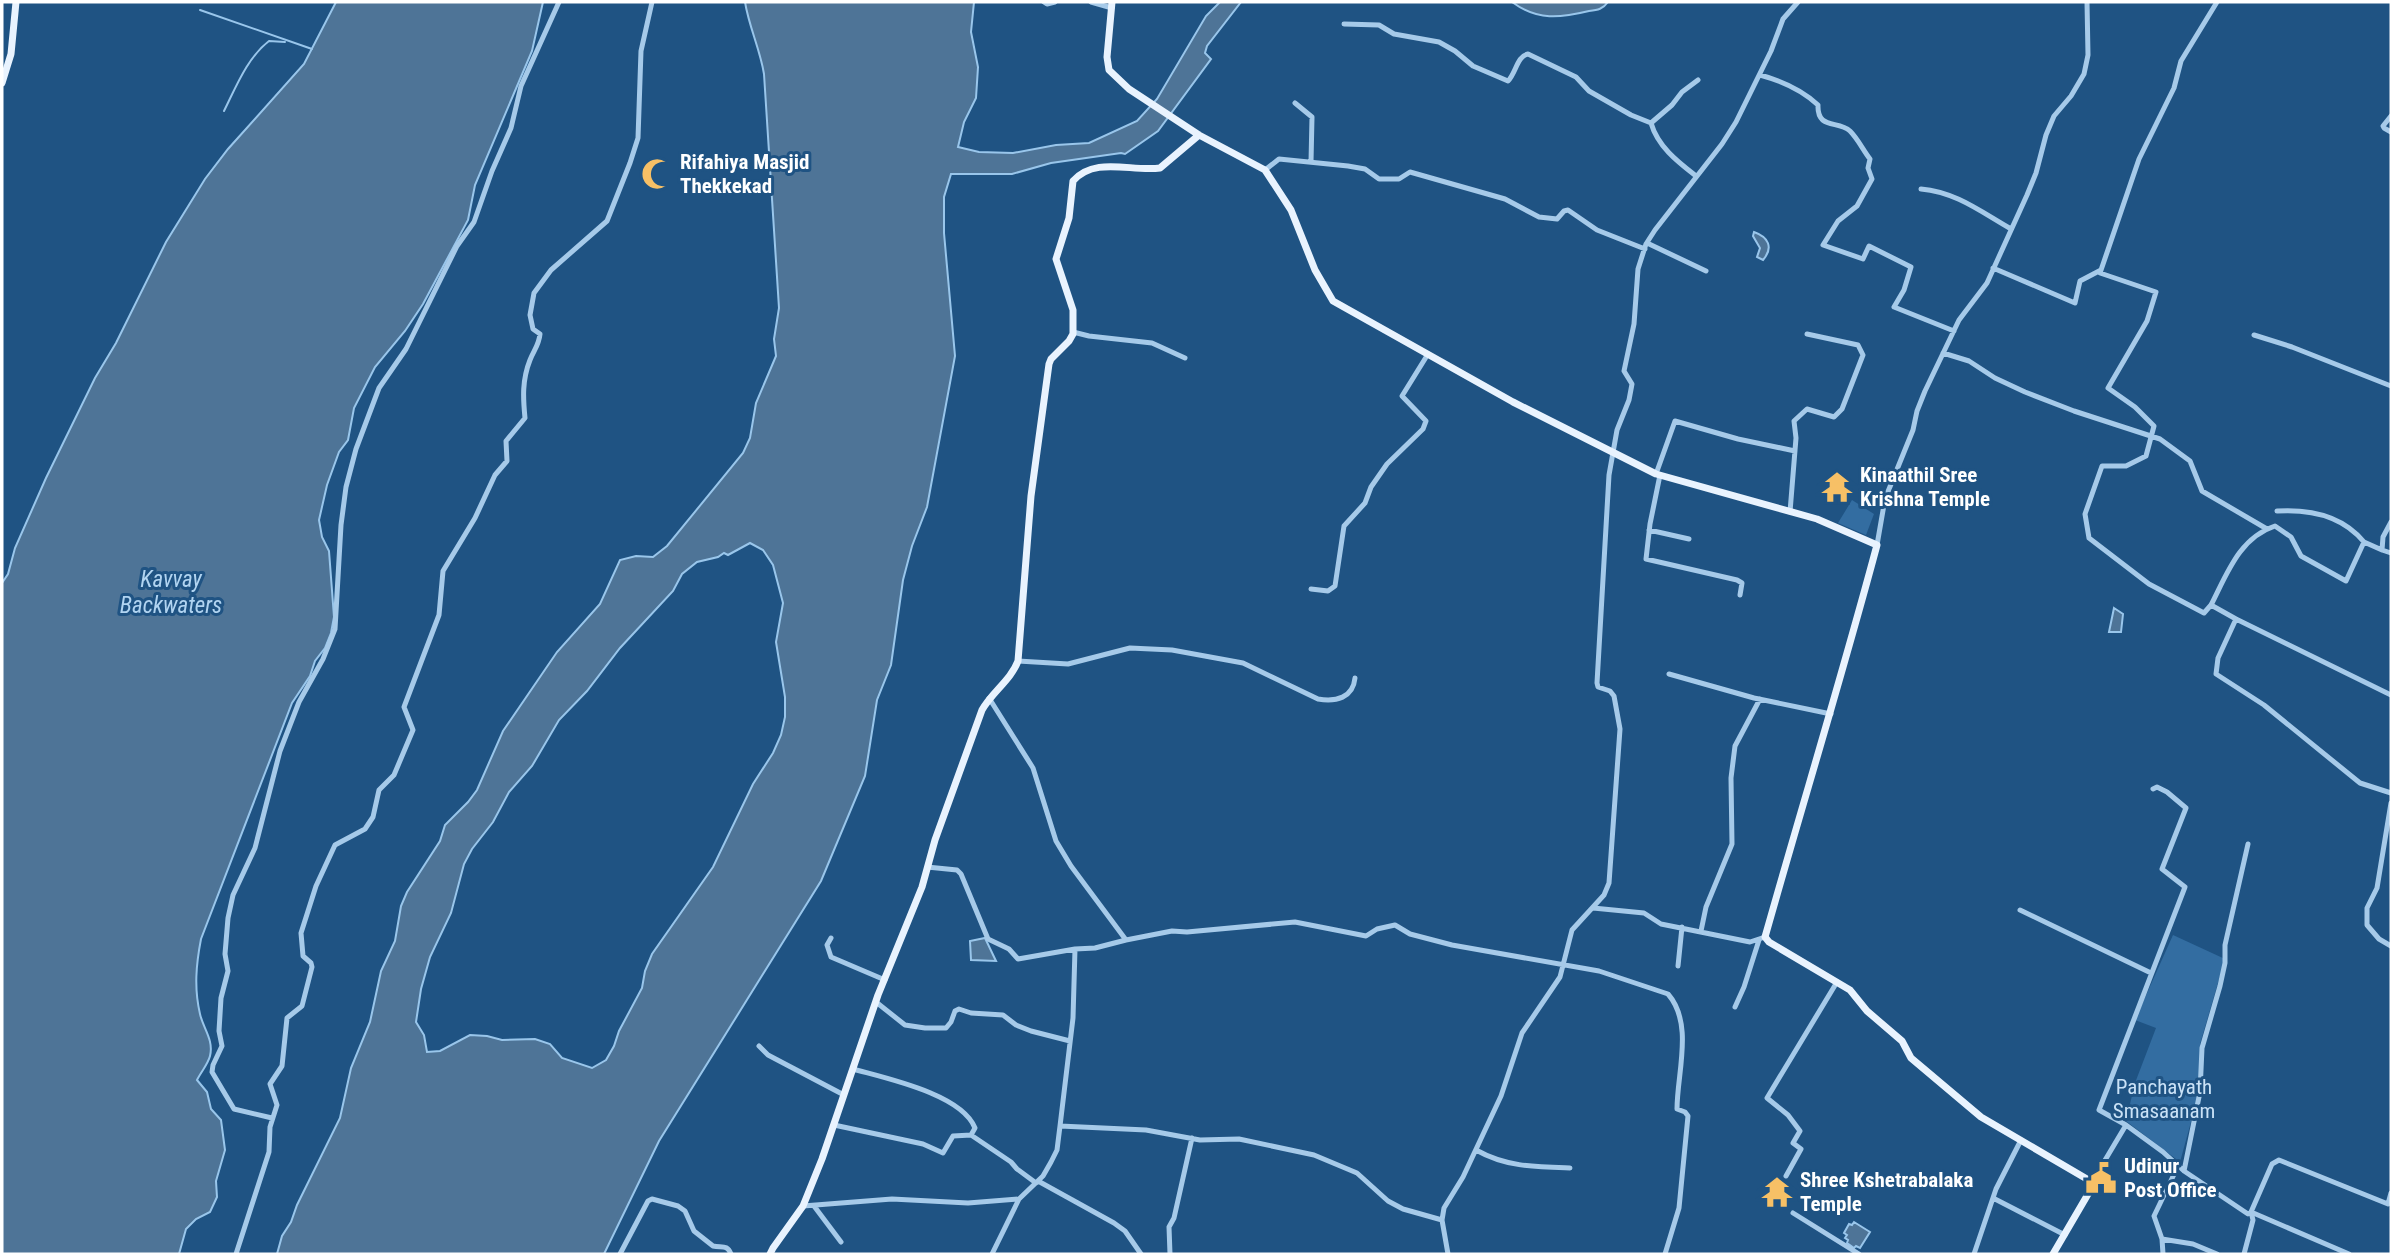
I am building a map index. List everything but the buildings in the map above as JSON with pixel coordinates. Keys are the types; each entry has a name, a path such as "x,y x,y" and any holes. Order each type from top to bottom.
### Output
{"main road":[{"path":"2,83 11,54 16,2"},
{"path":"1112,5 1107,64 1113,75 1129,89 1199,135 1265,170 1291,210 1315,270 1333,301 1513,402 1658,475 1817,519 1877,545 1830,714 1762,939 1850,990 1867,1011 1902,1041 1911,1058 1980,1117 2092,1182 2091,1189 2053,1254"},
{"path":"771,1254 803,1206 876,1002 906,932 949,800 989,698 1012,673 1018,661 1031,496 1049,364 1069,341 1073,332 1073,310 1056,259 1069,218 1073,181 1090,168 1103,166 1160,168 1199,135"}],"street":[{"path":"272,1118 234,1109 212,1072 222,1046 219,1031 221,998 228,971 225,954 226,930 233,895 255,848 280,751 299,702 323,659 335,629 340,535 346,487 373,402 385,377 410,343 457,246 474,222 511,128 521,86 559,2"},
{"path":"236,1254 269,1152 272,1118 277,1105 270,1084 282,1066 287,1018 302,1006 312,967 303,956 301,933 316,886 335,845 365,830 373,817 379,790 394,775 413,730 404,707 439,615 443,571 475,518 495,475 507,461 506,440 526,418 523,382 530,359 539,345 540,334 533,329 530,315 534,293 551,270 607,221 630,163 638,138 640,51 652,2"},
{"path":"1044,2 1055,2"},
{"path":"1091,2 1112,5"},
{"path":"1448,1254 1442,1220 1444,1208 1476,1150 1501,1096 1522,1033 1560,977 1572,930 1604,895 1609,883 1619,752 1617,704 1610,691 1598,687 1597,683 1605,522 1612,452 1632,384 1624,371 1625,359 1631,340 1635,290 1646,246 1736,122 1760,75 1783,19 1798,2"},
{"path":"1877,545 1885,499 1913,430 1917,411 1959,320 1982,292 2036,173 2051,123 2071,96 2087,65 2087,2"},
{"path":"2217,2 2181,61 2174,88 2139,159 2100,273 2156,292 2147,321 2108,388 2135,407 2154,426 2146,456 2126,466 2102,466 2085,514 2089,538 2149,584 2204,613 2211,605 2241,548 2267,529 2275,526 2291,537 2301,555 2346,581 2364,542"},
{"path":"1344,24 1378,25 1394,34 1439,42 1473,66 1508,80 1521,57 1528,54 1576,77 1589,91 1651,123 1660,142 1671,155 1696,176"},
{"path":"1760,75 1789,85 1809,97 1818,105 1818,114 1822,119 1848,130 1870,159 1868,168 1872,179 1857,206 1838,220 1823,245 1863,259 1869,246 1911,267 1904,290 1894,307 1954,331"},
{"path":"1651,123 1699,79"},
{"path":"1295,103 1312,117 1311,162"},
{"path":"2391,116 2383,126 2391,132"},
{"path":"1265,170 1279,159 1365,169 1379,179 1399,179 1409,172 1505,199 1539,217 1557,219 1568,210 1597,230 1646,246 1706,271"},
{"path":"1921,189 1941,191 1968,202 2011,229"},
{"path":"1993,268 2075,303 2080,281 2101,270"},
{"path":"1073,332 1152,344 1185,358"},
{"path":"1790,512 1795,451 1794,421 1807,409 1834,417 1842,409 1863,355 1858,345 1807,334"},
{"path":"2254,335 2391,386"},
{"path":"1943,353 1969,361 2025,392 2152,436 2190,461 2202,491 2267,529"},
{"path":"1311,589 1328,591 1335,586 1344,526 1365,503 1371,487 1387,464 1425,425 1426,421 1402,396 1428,354"},
{"path":"1740,596 1742,583 1737,580 1646,559 1658,475 1675,421 1738,439 1795,451"},
{"path":"2277,511 2302,510 2333,518 2350,527 2364,542 2391,553"},
{"path":"2382,550 2383,537 2391,522"},
{"path":"1649,530 1689,539"},
{"path":"2211,605 2391,695"},
{"path":"2236,619 2218,658 2216,674 2264,705 2360,783 2391,793"},
{"path":"1018,661 1068,664 1130,648 1172,650 1243,663 1318,699 1330,701 1346,696 1354,688 1355,678"},
{"path":"1669,674 1760,699 1830,714"},
{"path":"989,698 1033,768 1056,841 1071,866 1126,940"},
{"path":"1701,930 1706,907 1732,844 1731,778 1735,746 1760,699"},
{"path":"2153,789 2157,787 2167,792 2186,808 2162,869 2185,887 2099,1110 2126,1125 2184,1171 2245,1213 2252,1212 2349,1254"},
{"path":"2391,803 2377,888 2367,908 2367,925 2379,939 2391,946"},
{"path":"2184,1171 2200,1092 2202,1048 2220,986 2225,963 2225,945 2248,845"},
{"path":"927,867 957,870 961,874 988,939 1009,949 1018,959 1095,948 1172,931 1295,922 1366,936 1377,929 1395,925 1410,934 1452,946 1564,963 1599,971 1663,992 1672,999 1678,1012 1682,1034 1677,1107 1688,1116 1679,1208 1665,1254"},
{"path":"1593,908 1644,913 1655,922 1750,942 1762,939"},
{"path":"2020,910 2151,974"},
{"path":"1678,966 1682,927"},
{"path":"831,938 827,945 831,957 867,970 885,980"},
{"path":"1735,1007 1762,939"},
{"path":"992,1254 1018,1199 1037,1182 1057,1150 1070,1041 1075,949"},
{"path":"1786,1176 1801,1149 1793,1143 1800,1131 1788,1115 1767,1098 1837,982"},
{"path":"876,1002 909,1026 946,1028 955,1011 959,1009 971,1013 1003,1015 1016,1025 1031,1031 1070,1041"},
{"path":"759,1046 768,1055 844,1095"},
{"path":"853,1069 893,1079 937,1097 972,1120 975,1128 971,1135"},
{"path":"834,1125 923,1144 943,1153 953,1136 971,1135 1037,1182 1114,1223 1125,1231 1141,1254"},
{"path":"2092,1182 2126,1125"},
{"path":"1060,1126 1146,1130 1200,1140 1239,1139 1314,1154 1357,1173 1388,1201 1403,1209 1442,1220"},
{"path":"1170,1254 1169,1227 1174,1219 1192,1138"},
{"path":"1974,1254 1993,1198 2021,1140"},
{"path":"1476,1150 1503,1163 1570,1168"},
{"path":"2244,1254 2253,1220 2252,1212 2272,1164 2279,1160 2388,1203 2391,1193"},
{"path":"2163,1254 2162,1239 2154,1216 2178,1166"},
{"path":"1993,1198 2064,1235"},
{"path":"620,1254 648,1201 652,1199 678,1206 685,1211 694,1231 713,1246 723,1245 731,1254"},
{"path":"803,1206 892,1199 968,1203 1018,1199"},
{"path":"814,1206 841,1242"},
{"path":"1793,1213 1859,1254"},
{"path":"2162,1239 2193,1244 2217,1254"}],"green space":[{"path":"1852,500 1874,514 1866,535 1838,523"},
{"name":"Panchayath Smasaanam","path":"2173,935 2225,959 2200,1044 2200,1089 2180,1162 2126,1121 2135,1083 2156,1028 2135,1020"}],"water":[{"name":"Kavvay Backwaters","path":"336,2 543,2 532,51 475,185 468,220 423,304 375,367 354,408 348,440 339,452 327,485 319,520 322,537 329,551 334,617 331,633 310,676 292,703 201,939 196,986 200,1014 211,1050 208,1062 197,1080 207,1092 211,1109 221,1120 225,1150 216,1181 217,1197 210,1212 196,1219 186,1229 179,1254 2,1254 2,583 46,478 166,242 205,179 228,149 304,64"},
{"path":"745,2 974,2 971,32 978,67 976,98 964,122 958,147 979,152 1013,153 1056,145 1089,143 1137,121 1157,99 1206,16 1220,2 1241,2 1207,46 1205,53 1211,59 1158,131 1125,154 1051,163 1012,174 951,174 944,197 944,233 955,356 927,507 903,580 891,665 877,700 865,776 821,881 659,1141 604,1254 277,1254 282,1236 340,1118 351,1068 370,1022 381,971 395,941 401,906 440,841 445,825 477,790 503,731 557,652 600,604 620,560 636,556 653,557 667,546 743,453 750,438 756,403 776,356 774,339 779,308 764,74","holes":["750,543 763,550 773,565 783,603 776,642 785,697 781,735 753,784 713,867 652,954 642,988 606,1060 592,1068 562,1058 550,1044 535,1039 502,1040 470,1035 440,1051 427,1052 424,1035 416,1022 430,957 451,913 464,864 493,822 509,792 532,766 559,720 673,591 682,574 697,562 724,553 728,555"]},
{"path":"1512,2 1608,2 1598,10 1549,16 1531,12"},
{"path":"1754,232 1768,243 1768,251 1763,260 1757,257 1760,248 1753,236"},
{"path":"2114,608 2123,614 2121,632 2109,632"},
{"path":"985,938 996,961 971,960 970,941"},
{"path":"1854,1222 1870,1232 1860,1248 1854,1248 1845,1238 1847,1235 1844,1233 1849,1224"}],"waterway":[{"path":"200,10 312,49"},
{"path":"224,111 243,73 261,48 269,41 285,42"}],"place":[{"name":"Rifahiya Masjid Thekkekad","path":"657,174"},
{"name":"Kinaathil Sree Krishna Temple","path":"1837,487"},
{"name":"Udinur Post Office","path":"2101,1178"},
{"name":"Shree Kshetrabalaka Temple","path":"1777,1192"}]}
